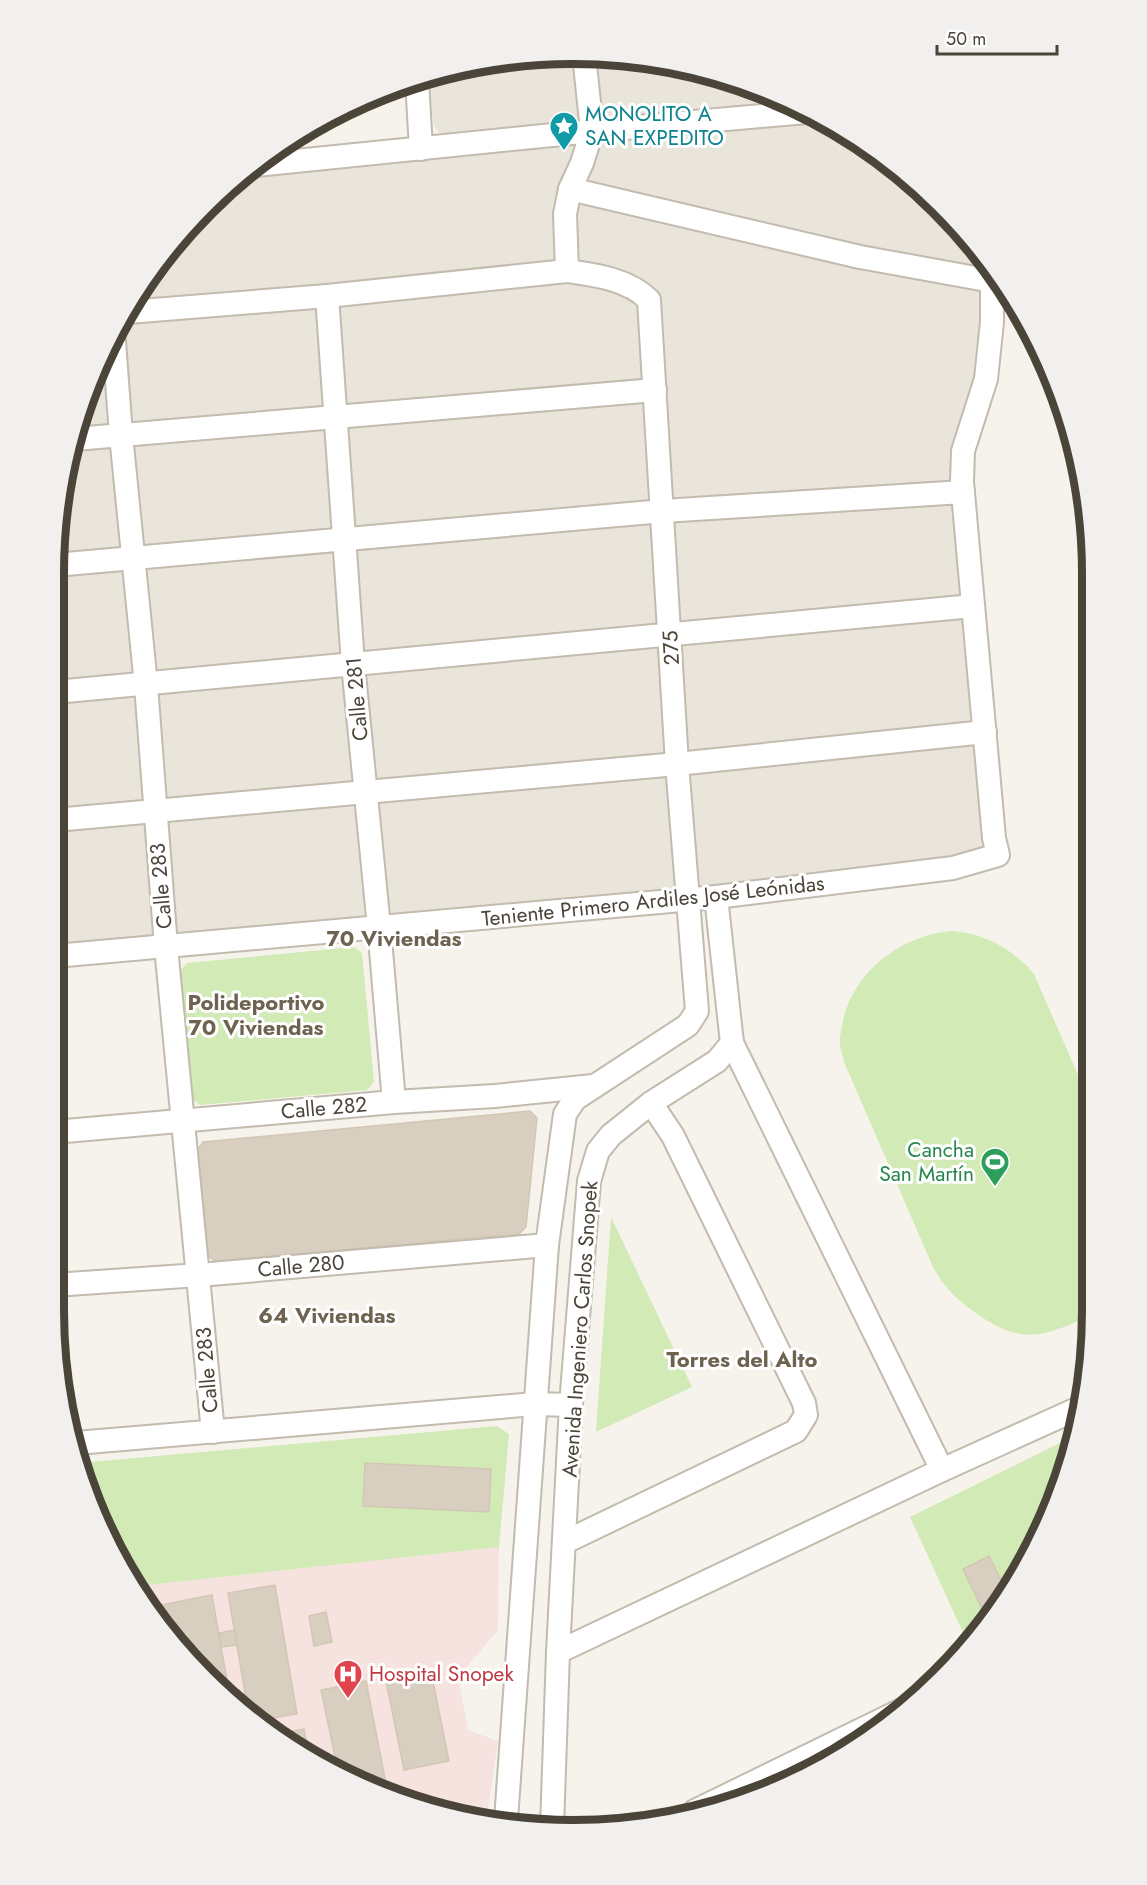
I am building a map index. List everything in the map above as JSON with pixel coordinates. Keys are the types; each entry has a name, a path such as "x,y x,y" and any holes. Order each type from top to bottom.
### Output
{"street":[{"path":"138,311 327,296 567,271 565,214 570,189 582,163 592,131 585,65"},
{"path":"418,90 422,149"},
{"path":"276,161 791,113"},
{"path":"570,189 860,257 985,275"},
{"name":"275","path":"567,271 600,276 639,290 649,300 677,764 697,996"},
{"path":"64,819 677,764 985,732 963,492 963,451 986,379 992,322 992,284"},
{"name":"Calle 281","path":"327,296 353,664 394,1102"},
{"name":"Calle 283","path":"115,353 146,685 166,947 213,1432"},
{"path":"83,439 655,390"},
{"path":"65,564 663,511 963,492"},
{"path":"64,691 973,606"},
{"name":"Teniente Primero Ardiles José Leónidas","path":"64,955 689,900 953,868 998,855 994,838 985,732"},
{"path":"716,897 732,1042 942,1470"},
{"name":"Avenida Ingeniero Carlos Snopek","path":"506,1816 547,1245 565,1114 575,1099 688,1024 697,1011 697,996"},
{"name":"Avenida Ingeniero Carlos Snopek","path":"552,1819 558,1652 571,1405 589,1181 598,1151 611,1135 651,1102 717,1061 732,1042"},
{"name":"Calle 282","path":"64,1131 595,1086"},
{"path":"565,1542 796,1431 806,1415 804,1403 673,1136 651,1102"},
{"name":"Calle 280","path":"64,1284 547,1245"},
{"path":"82,1443 535,1404 571,1405"},
{"path":"558,1652 942,1470 1073,1411"},
{"path":"722,1798 868,1726"}],"shaded area":[{"path":"574,64 673,74 770,104 445,136 433,124 429,86 474,74 540,66"},
{"path":"800,117 856,150 909,191 956,238 996,290 967,475 986,853 541,908 64,942 64,574 69,507 82,442 103,379 117,348 150,291 191,238 238,191 266,168"},
{"name":"Hospital Snopek","path":"499,1547 498,1630 458,1677 468,1730 498,1741 488,1813 442,1803 379,1782 348,1768 291,1735 238,1694 214,1671 191,1647 145,1585"}],"green space":[{"name":"Cancha San Martín","path":"952,931 975,935 997,944 1026,965 1034,974 1082,1084 1082,1319 1059,1329 1031,1335 1004,1329 989,1322 950,1292 933,1267 844,1062 840,1035 849,1002 858,986 883,958 899,948 933,934"},
{"path":"354,947 362,953 374,1082 367,1090 200,1105 192,1099 181,970 187,963"},
{"path":"611,1217 692,1387 596,1432"},
{"path":"497,1426 509,1434 499,1547 145,1585 117,1537 103,1506 88,1462"},
{"path":"1066,1440 1044,1506 1030,1537 997,1594 965,1636 910,1517"}],"building":[{"path":"530,1111 537,1118 526,1227 519,1234 215,1261 207,1255 198,1149 203,1142"},
{"path":"365,1463 491,1469 489,1512 363,1506"},
{"path":"989,1556 1003,1584 984,1612 963,1569"},
{"path":"275,1585 297,1714 269,1719 246,1701 228,1593"},
{"path":"212,1595 228,1684 191,1647 162,1610 161,1605"},
{"path":"326,1612 332,1642 314,1646 309,1616"},
{"path":"976,1622 968,1632 966,1627"},
{"path":"235,1630 237,1645 221,1647 219,1633"},
{"path":"431,1672 449,1761 404,1770 386,1681"},
{"path":"366,1681 386,1785 336,1761 321,1690"},
{"path":"304,1729 307,1745 291,1735 287,1732"}],"place":[{"name":"MONOLITO A SAN EXPEDITO","path":"564,152"},
{"name":"Cancha San Martín","path":"995,1188"},
{"name":"Hospital Snopek","path":"348,1700"}],"district":[{"name":"70 Viviendas","path":"394,938"},
{"name":"Polideportivo 70 Viviendas","path":"256,1014"},
{"name":"64 Viviendas","path":"327,1315"},
{"name":"Torres del Alto","path":"742,1359"}]}
